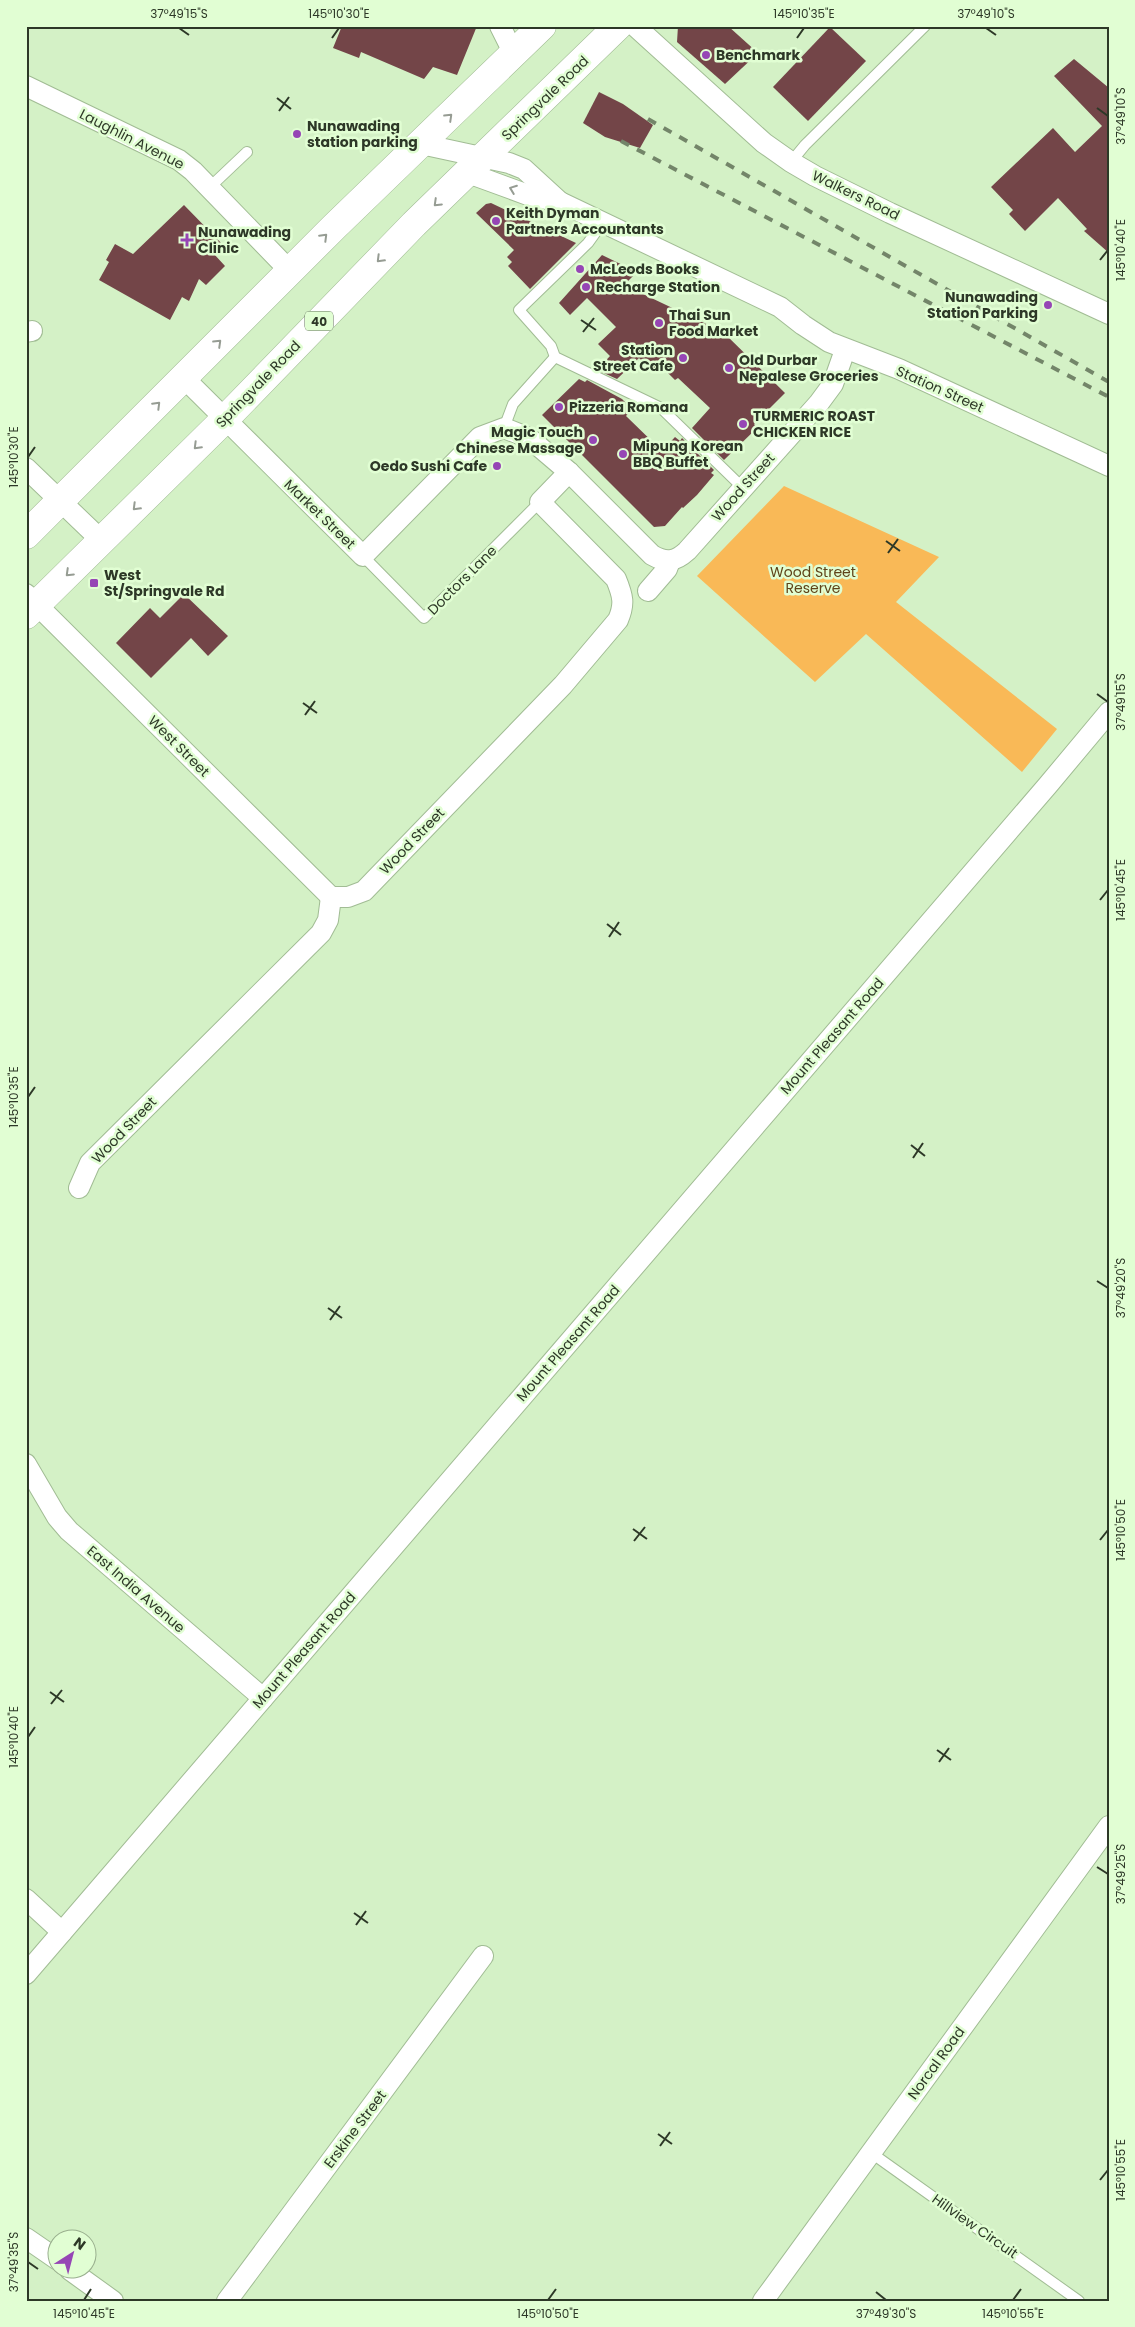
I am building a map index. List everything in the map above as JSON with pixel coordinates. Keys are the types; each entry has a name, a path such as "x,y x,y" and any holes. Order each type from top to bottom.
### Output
{"highway":[{"path":"26,535 290,271 542,26"},
{"name":"Springvale Road","path":"30,605 102,541 225,419 336,303 618,26"}],"street":[{"path":"500,26 514,54"},
{"name":"Walkers Road","path":"635,26 764,143 815,176 890,213 1109,314"},
{"name":"Laughlin Avenue","path":"26,86 179,160 193,171 290,271"},
{"name":"Station Street","path":"421,144 476,165 510,163 524,169 560,202 756,294 780,307 829,342 845,350 899,369 1109,466"},
{"name":"Wood Street","path":"648,591 668,569 670,561 680,557 687,551 819,403 833,384 845,350"},
{"name":"Market Street","path":"184,378 363,556 480,438 504,428"},
{"path":"504,428 529,438 569,472 652,555 662,561 670,561"},
{"path":"26,468 102,541"},
{"path":"540,502 569,472"},
{"name":"Wood Street","path":"79,1188 90,1163 321,933 328,920 331,897 348,896 364,891 563,685 618,620 623,608 622,591 616,579 540,502"},
{"name":"West Street","path":"30,605 331,897"},
{"name":"Mount Pleasant Road","path":"26,1974 1109,712"},
{"name":"East India Avenue","path":"26,1464 57,1516 69,1531 263,1698"},
{"name":"Norcal Road","path":"763,2301 1109,1826"},
{"path":"26,1899 62,1932"},
{"name":"Erskine Street","path":"227,2301 483,1956"},
{"path":"26,2238 48,2253"},
{"path":"84,2280 113,2301"}],"lane":[{"path":"792,162 805,145 925,26"},
{"path":"209,188 246,152"},
{"path":"603,222 588,242 519,310 551,346 555,357 661,408 742,488"},
{"path":"504,428 513,404 555,357"},
{"name":"Doctors Lane","path":"363,556 424,618 540,502"},
{"name":"Hillview Circuit","path":"870,2152 1079,2301"}],"green space":[{"name":"Wood Street Reserve","path":"784,486 939,557 896,602 1057,729 1022,772 866,634 815,682 697,576"}],"building":[{"path":"342,26 477,26 457,75 433,67 424,79 361,52 359,58 333,48"},
{"path":"678,26 728,26 758,53 725,84 677,42"},
{"path":"830,27 866,61 808,121 773,87"},
{"path":"1074,59 1109,88 1109,253 1084,231 1087,229 1058,198 1025,231 1009,214 1013,210 991,187 1053,128 1075,152 1102,126 1054,76"},
{"path":"599,92 623,104 653,125 640,148 605,137 583,123"},
{"path":"491,203 576,243 530,289 508,266 512,262 507,257 514,250 476,213 486,204"},
{"path":"184,205 223,245 214,254 225,266 206,285 199,279 189,301 182,297 170,320 99,280 109,262 106,260 115,244 133,254"},
{"path":"602,255 637,272 624,285 723,332 785,393 754,424 757,428 724,460 692,428 710,408 678,378 675,380 660,365 654,372 639,358 617,379 597,370 610,356 598,344 616,327 587,298 570,315 559,303"},
{"path":"579,379 585,382 587,380 622,399 632,409 626,416 662,451 675,437 680,441 682,438 714,470 711,473 714,475 697,495 682,507 665,526 654,527 542,415"},
{"path":"184,594 228,636 208,656 191,638 151,678 116,643 150,608 160,618"}],"railway":[{"path":"648,119 1109,382"},
{"path":"621,141 1109,397"}],"place":[{"name":"Benchmark","path":"706,55"},
{"name":"Nunawading station parking","path":"297,134"},
{"name":"Keith Dyman Partners Accountants","path":"496,221"},
{"name":"Nunawading Clinic","path":"187,240"},
{"name":"McLeods Books","path":"580,269"},
{"name":"Recharge Station","path":"586,287"},
{"name":"Nunawading Station Parking","path":"1048,305"},
{"name":"Thai Sun Food Market","path":"659,323"},
{"name":"Station Street Cafe","path":"683,358"},
{"name":"Old Durbar Nepalese Groceries","path":"729,368"},
{"name":"Pizzeria Romana","path":"559,407"},
{"name":"TURMERIC ROAST CHICKEN RICE","path":"743,424"},
{"name":"Magic Touch Chinese Massage","path":"593,440"},
{"name":"Mipung Korean BBQ Buffet","path":"623,454"},
{"name":"Oedo Sushi Cafe","path":"497,466"},
{"name":"West St/Springvale Rd","path":"94,583"}]}
